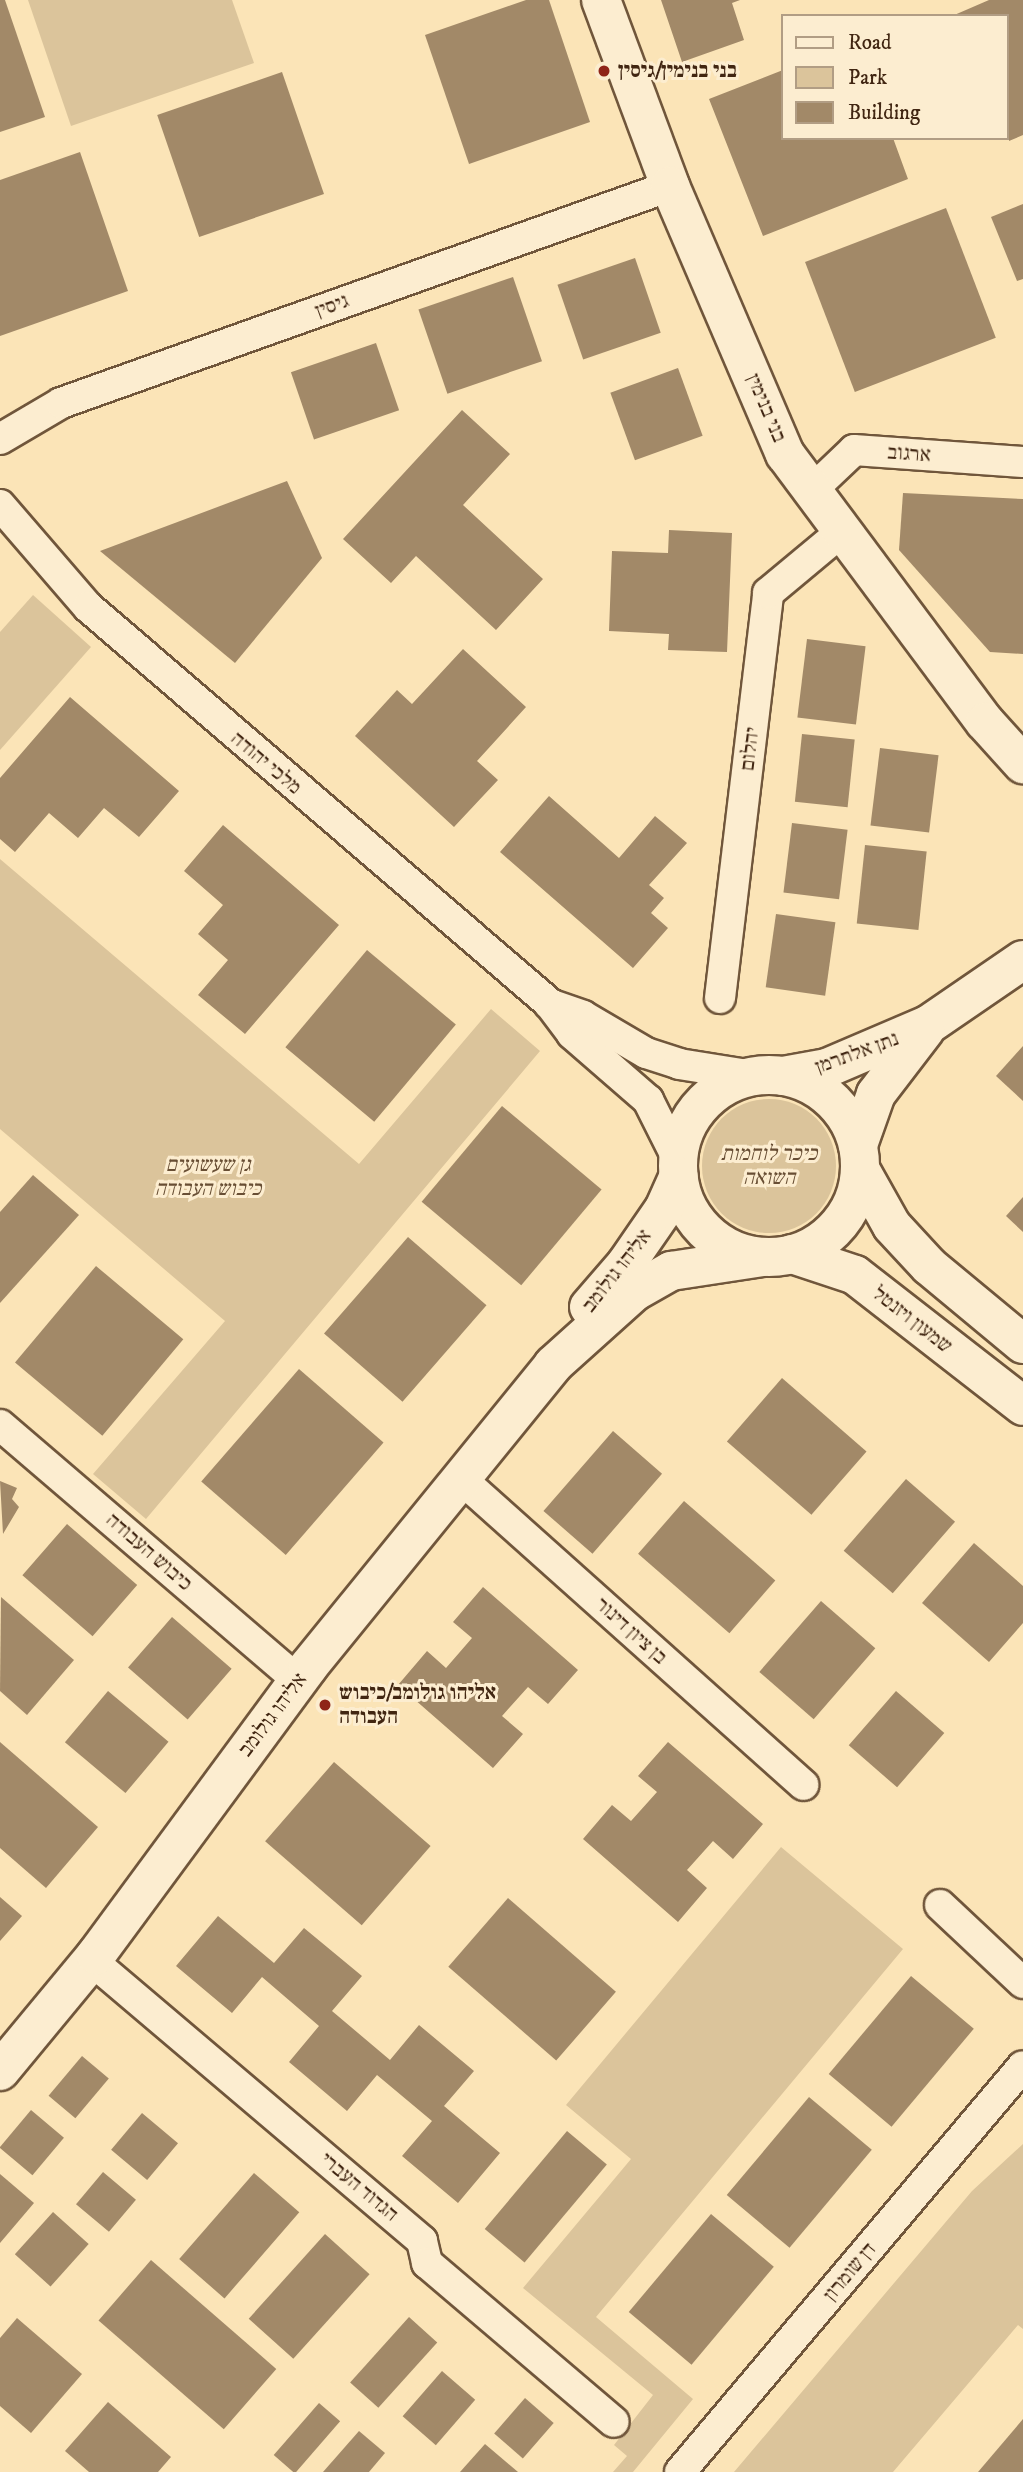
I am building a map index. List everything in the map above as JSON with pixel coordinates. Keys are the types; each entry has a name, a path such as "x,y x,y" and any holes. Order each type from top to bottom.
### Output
{"street":[{"name":"בני בנימין","path":"601,0 670,186 785,454 841,533 985,722 1023,764"},
{"name":"גיסין","path":"0,439 61,403 670,186"},
{"name":"ארגוב","path":"810,491 854,450 1023,462"},
{"name":"מלכי יהודה","path":"0,505 88,607 549,1003 572,1034 649,1100 679,1168"},
{"name":"יהלום","path":"720,998 768,593 841,533"},
{"name":"נתן אלתרמן","path":"768,1076 827,1068 928,1025 1023,960"},
{"name":"מלכי יהודה","path":"549,1003 583,1016 646,1053 679,1064 768,1076"},
{"name":"נתן אלתרמן","path":"859,1157 876,1094 928,1025"},
{"path":"859,1157 856,1193 841,1221 818,1243 777,1255 735,1250 710,1236 692,1214 679,1168 684,1132 699,1108 714,1093 768,1076 811,1085 835,1103 859,1157 874,1200 901,1236 929,1266 1023,1344"},
{"name":"אליהו גולומב","path":"553,1365 570,1329 626,1264 664,1209 679,1168"},
{"name":"אליהו גולומב","path":"0,2071 91,1960 298,1680 459,1477 553,1365 634,1292 671,1271 777,1255"},
{"name":"שמעון ויזנטל","path":"777,1255 855,1275 1023,1406"},
{"name":"כיבוש העבודה","path":"0,1425 298,1680"},
{"name":"בן ציון דינור","path":"459,1477 804,1784"},
{"path":"940,1905 1022,1981"},
{"name":"הגדוד העברי","path":"91,1960 422,2241 427,2263 614,2422"},
{"name":"דן שומרון","path":"680,2472 1021,2074"}],"green space":[{"path":"28,0 232,0 254,63 71,126"},
{"path":"33,595 91,647 0,750 0,632"},
{"name":"גן שעשועים כיבוש העבודה","path":"0,859 359,1164 491,1009 540,1051 146,1519 93,1474 225,1321 0,1129"},
{"name":"כיכר לוחמות השואה","path":"769,1099 794,1104 816,1119 831,1141 836,1166 831,1191 816,1213 794,1228 769,1233 744,1228 722,1213 707,1191 702,1166 707,1141 722,1119 744,1104"},
{"path":"781,1847 903,1949 596,2317 693,2399 633,2472 613,2472 627,2456 614,2445 653,2395 523,2288 631,2159 566,2105"},
{"path":"1023,2144 1023,2329 1018,2325 893,2472 734,2472 972,2191"}],"building":[{"path":"0,0 5,0 45,117 0,132"},
{"path":"526,0 549,0 590,122 469,164 425,35"},
{"path":"661,0 740,0 732,3 744,40 682,62"},
{"path":"989,0 1023,0 1023,135 1009,141 1009,14 957,14"},
{"path":"782,70 782,140 894,140 908,179 763,236 709,99"},
{"path":"282,72 324,194 199,237 157,115"},
{"path":"80,152 128,291 0,336 0,180"},
{"path":"1023,204 1023,279 1017,281 991,217"},
{"path":"946,208 996,338 855,392 805,262"},
{"path":"635,258 661,333 583,359 557,285"},
{"path":"513,277 542,361 447,394 418,310"},
{"path":"376,343 399,410 314,439 291,372"},
{"path":"678,368 703,436 635,460 610,393"},
{"path":"462,410 510,454 463,505 543,579 496,630 416,556 391,583 343,539"},
{"path":"287,481 322,558 235,663 100,551"},
{"path":"903,493 1023,499 1023,654 990,652 899,550"},
{"path":"669,530 732,533 727,652 668,650 669,634 609,631 612,551 668,553"},
{"path":"807,639 866,646 856,725 797,717"},
{"path":"463,649 526,707 477,761 498,780 454,827 355,736 397,690 412,704"},
{"path":"70,697 179,791 139,837 104,808 78,838 49,813 15,852 0,839 0,778"},
{"path":"802,734 855,740 848,807 795,802"},
{"path":"880,748 939,755 929,833 870,825"},
{"path":"549,796 619,858 655,816 687,843 649,885 664,898 651,913 668,928 633,968 500,852"},
{"path":"792,823 848,830 839,899 783,892"},
{"path":"223,825 339,925 245,1034 198,995 228,960 198,934 223,905 184,871"},
{"path":"865,845 927,851 918,930 857,924"},
{"path":"776,914 835,922 825,996 766,987"},
{"path":"367,950 456,1025 374,1122 285,1047"},
{"path":"1023,1046 1023,1101 996,1076"},
{"path":"502,1106 602,1190 521,1285 422,1202"},
{"path":"33,1175 79,1215 0,1303 0,1212"},
{"path":"1023,1197 1023,1232 1006,1216"},
{"path":"408,1237 486,1305 403,1402 324,1334"},
{"path":"96,1266 183,1339 102,1436 15,1363"},
{"path":"299,1369 384,1442 286,1555 201,1481"},
{"path":"782,1378 867,1451 811,1515 727,1441"},
{"path":"613,1431 662,1474 593,1554 543,1511"},
{"path":"906,1479 955,1522 893,1593 844,1551"},
{"path":"0,1481 17,1488 12,1499 19,1507 3,1534"},
{"path":"684,1501 775,1580 729,1633 638,1554"},
{"path":"67,1524 137,1585 93,1636 22,1575"},
{"path":"974,1543 1023,1586 1023,1623 989,1662 922,1603"},
{"path":"483,1587 578,1670 548,1704 528,1687 502,1716 523,1734 493,1768 398,1685 427,1651 446,1668 472,1638 453,1622"},
{"path":"1,1597 74,1660 27,1715 0,1691"},
{"path":"821,1601 875,1648 814,1719 759,1672"},
{"path":"172,1617 232,1669 188,1719 128,1668"},
{"path":"108,1691 169,1742 125,1793 65,1742"},
{"path":"896,1691 944,1733 897,1787 849,1745"},
{"path":"0,1742 98,1827 46,1888 0,1848"},
{"path":"668,1742 763,1824 733,1859 713,1841 687,1870 707,1888 678,1922 583,1839 612,1805 631,1821 657,1792 638,1776"},
{"path":"334,1762 431,1846 362,1925 265,1841"},
{"path":"0,1897 22,1916 0,1941"},
{"path":"508,1898 616,1992 556,2060 448,1967"},
{"path":"218,1916 274,1963 304,1928 362,1976 332,2011 390,2060 419,2025 474,2071 444,2106 500,2153 458,2203 402,2156 432,2121 377,2075 347,2111 289,2062 319,2026 262,1977 232,2013 176,1966"},
{"path":"911,1976 974,2029 892,2127 829,2074"},
{"path":"82,2056 109,2078 75,2118 49,2096"},
{"path":"809,2097 872,2150 790,2248 727,2195"},
{"path":"31,2110 64,2138 32,2175 0,2148"},
{"path":"142,2113 178,2143 147,2180 111,2150"},
{"path":"567,2131 607,2164 525,2262 485,2229"},
{"path":"103,2172 136,2200 109,2232 76,2204"},
{"path":"254,2173 299,2212 224,2298 179,2259"},
{"path":"0,2174 34,2203 0,2243"},
{"path":"53,2212 89,2244 51,2286 15,2254"},
{"path":"711,2214 774,2267 692,2365 629,2312"},
{"path":"325,2234 370,2274 293,2359 249,2319"},
{"path":"151,2260 276,2369 224,2429 99,2320"},
{"path":"409,2317 437,2342 378,2408 350,2382"},
{"path":"17,2318 82,2374 31,2433 0,2406 0,2338"},
{"path":"442,2371 475,2400 436,2445 403,2416"},
{"path":"525,2398 554,2423 523,2458 494,2433"},
{"path":"108,2402 171,2457 158,2472 89,2472 65,2451"},
{"path":"319,2403 340,2421 296,2472 274,2455"},
{"path":"1023,2419 1023,2472 978,2472"},
{"path":"359,2431 385,2453 369,2472 323,2472"},
{"path":"485,2444 518,2472 460,2472"}],"place":[{"name":"בני בנימין/גיסין","path":"604,71"},
{"name":"אליהו גולומב/כיבוש העבודה","path":"325,1705"}]}
